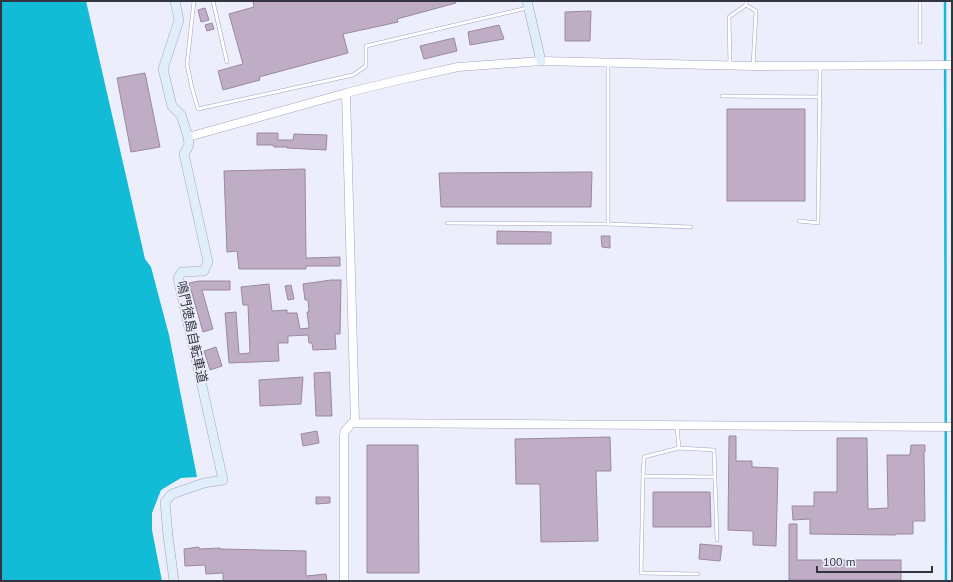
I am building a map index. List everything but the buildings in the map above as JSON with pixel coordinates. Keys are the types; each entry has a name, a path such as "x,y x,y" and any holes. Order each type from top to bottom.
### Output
{"main road":[{"name":"鳴門徳島自転車道","path":"174,581 165,502 172,494 204,483 223,480 178,278 182,272 204,271 208,262 184,154 188,145 188,137 181,115 172,106 163,69 179,20 175,1"},
{"path":"528,4 541,62"}],"street":[{"path":"188,137 395,81 458,67 541,62 753,66 951,65"},
{"path":"346,94 355,422"},
{"path":"344,581 344,435 348,427 355,422 951,427"}],"lane":[{"path":"194,1 187,64 198,109 353,75 366,66 366,46 528,4"},
{"path":"213,1 227,62"},
{"path":"920,1 920,42"},
{"path":"730,65 729,17 746,3 756,11 753,66"},
{"path":"608,63 608,224"},
{"path":"799,220 818,223 820,66"},
{"path":"722,96 820,97"},
{"path":"447,224 608,224 692,227"},
{"path":"677,425 679,448"},
{"path":"698,574 641,573 644,457 679,448 714,450 718,540"},
{"path":"643,476 715,476"}],"water":[{"path":"1,1 86,1 145,259 151,267 169,335 197,477 181,478 161,490 152,513 152,530 162,581 1,581"}],"waterway":[{"path":"945,1 946,581"}]}
